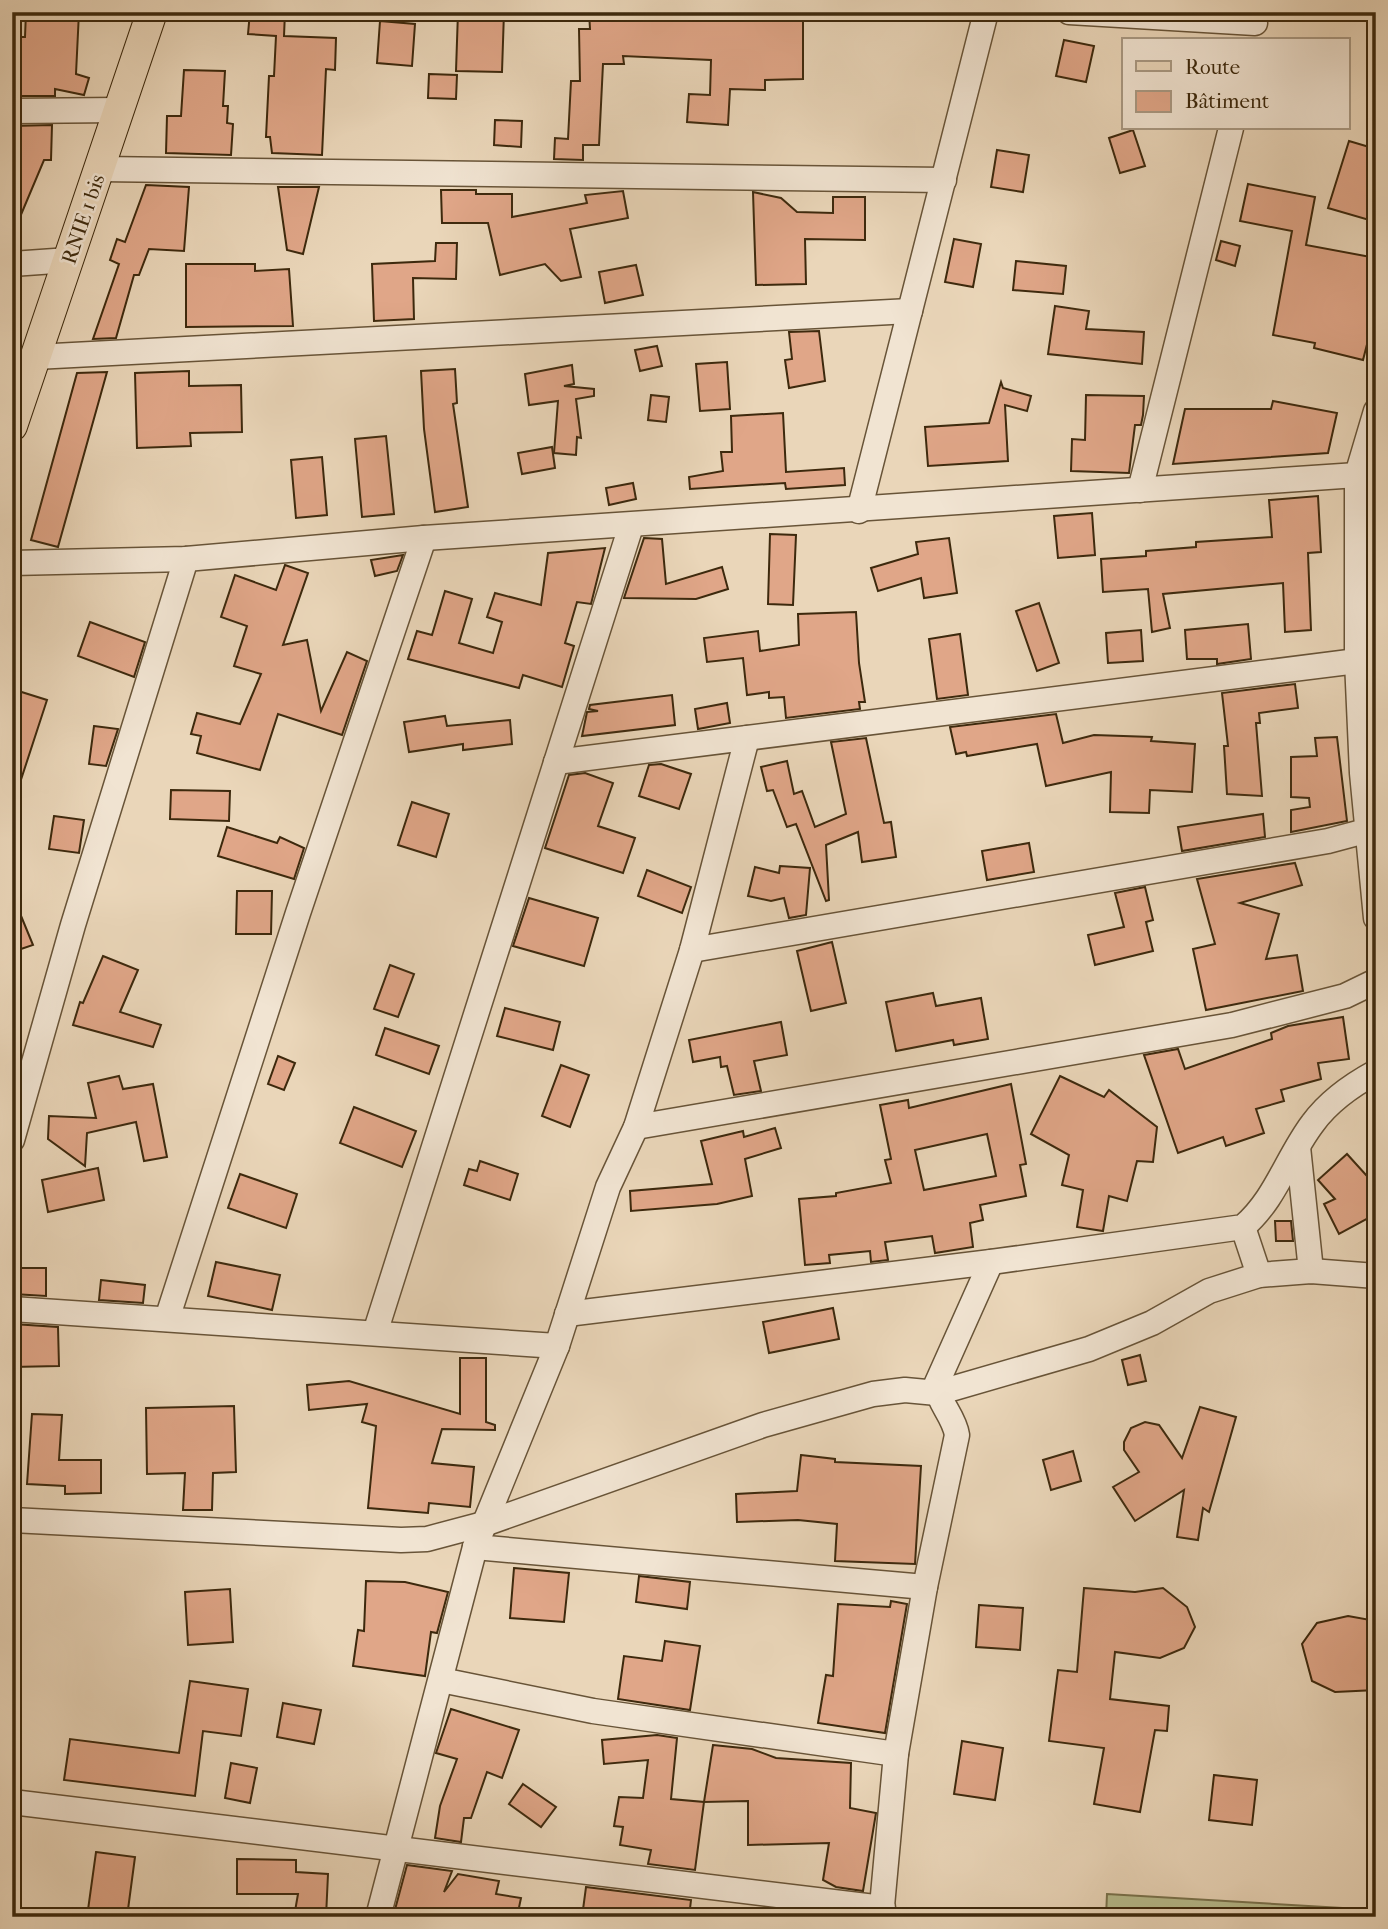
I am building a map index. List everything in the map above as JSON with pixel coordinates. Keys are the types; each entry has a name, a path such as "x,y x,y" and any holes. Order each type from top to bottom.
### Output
{"main road":[{"name":"RNIE 1 bis","path":"12,426 152,12"}],"street":[{"path":"859,510 986,12"},
{"path":"1069,12 1255,25"},
{"path":"12,111 120,110"},
{"path":"1140,490 1230,130"},
{"path":"100,169 944,180"},
{"path":"12,264 69,260"},
{"path":"35,357 910,311"},
{"path":"1376,411 1357,475 1357,661 1362,773 1376,918"},
{"path":"12,563 186,559 424,538 1357,475"},
{"path":"375,1333 631,526"},
{"path":"167,1319 298,913 424,538"},
{"path":"12,1140 73,925 186,559"},
{"path":"556,762 1357,661"},
{"path":"378,1917 475,1547 557,1346 608,1187 636,1127 692,950 747,738"},
{"path":"692,950 1328,841 1369,830"},
{"path":"636,1127 1232,1025 1345,996 1376,981"},
{"path":"567,1314 991,1262 1243,1227 1261,1211 1313,1123 1331,1103 1376,1072"},
{"path":"1298,1147 1311,1271"},
{"path":"1243,1227 1259,1275"},
{"path":"12,1802 882,1912 896,1754 925,1587 957,1435 952,1417 937,1392 938,1377 991,1262"},
{"path":"12,1520 401,1541 427,1539 487,1523 763,1425 873,1394 905,1390 937,1392 1089,1349 1152,1323 1209,1291 1259,1275 1311,1271 1376,1276"},
{"path":"12,1309 557,1346"},
{"path":"475,1547 925,1587"},
{"path":"441,1681 606,1713 896,1754"}],"green space":[{"path":"1107,1894 1376,1910 1376,1917 1106,1917"}],"building":[{"path":"26,12 79,12 76,74 89,78 84,95 55,89 55,96 12,96 12,45 20,45 21,37 25,37"},
{"path":"250,12 285,12 284,36 336,38 335,70 326,69 322,155 272,153 270,137 266,137 269,76 274,76 276,36 248,34"},
{"path":"458,12 504,12 502,72 456,71"},
{"path":"589,12 803,15 803,79 765,80 765,90 730,89 728,125 687,122 689,94 710,95 711,60 623,56 624,64 603,64 599,145 583,145 583,160 554,159 555,138 568,139 571,81 580,81 579,29 590,29"},
{"path":"380,21 415,24 412,66 377,63"},
{"path":"1064,40 1094,46 1086,82 1056,76"},
{"path":"184,70 225,71 223,106 228,106 227,123 233,124 231,155 166,153 167,116 181,116"},
{"path":"429,74 457,75 456,99 428,98"},
{"path":"495,120 522,121 521,147 494,145"},
{"path":"52,125 51,160 44,160 12,236 12,126"},
{"path":"1133,130 1145,166 1120,173 1109,138"},
{"path":"1349,141 1376,149 1376,222 1328,208"},
{"path":"997,150 1029,155 1023,192 991,187"},
{"path":"1248,184 1315,197 1306,245 1376,258 1376,309 1363,360 1314,348 1315,343 1273,335 1292,231 1240,221"},
{"path":"146,185 189,187 184,251 149,249 139,275 134,275 116,338 93,339 119,264 110,260 117,239 125,242"},
{"path":"278,187 319,187 303,254 287,250"},
{"path":"441,190 512,194 512,217 587,203 585,195 623,191 628,218 570,229 581,277 561,281 545,264 500,275 488,223 442,223"},
{"path":"753,192 781,198 797,212 833,213 833,197 865,197 865,240 805,239 806,284 756,285"},
{"path":"954,239 981,244 973,287 945,282"},
{"path":"1221,241 1240,246 1235,266 1216,260"},
{"path":"436,243 457,243 456,279 413,278 414,319 374,321 372,264 435,261"},
{"path":"1016,261 1066,266 1063,294 1013,290"},
{"path":"186,264 255,264 255,271 289,269 293,326 186,327"},
{"path":"636,265 643,295 605,303 599,272"},
{"path":"1055,306 1089,311 1086,329 1144,332 1142,364 1048,354"},
{"path":"819,331 825,381 789,388 785,360 792,359 789,332"},
{"path":"657,346 662,366 640,371 635,350"},
{"path":"727,362 730,409 700,411 696,364"},
{"path":"572,365 574,384 564,386 594,389 594,396 576,399 581,438 577,437 576,455 554,453 558,401 529,405 525,374"},
{"path":"455,369 457,403 453,404 468,507 435,512 424,429 421,371"},
{"path":"189,371 189,386 241,385 242,432 190,433 191,446 137,448 135,373"},
{"path":"107,372 58,547 31,540 77,373"},
{"path":"1001,382 1003,388 1031,396 1027,411 1005,405 1008,461 928,466 925,427 989,423"},
{"path":"651,395 669,397 666,422 648,420"},
{"path":"1086,395 1144,396 1141,425 1135,425 1129,473 1071,471 1072,439 1085,440"},
{"path":"1273,401 1337,413 1328,453 1173,464 1185,409 1271,409"},
{"path":"783,413 786,472 844,468 845,485 786,489 785,483 690,489 689,477 723,471 721,452 732,452 731,416"},
{"path":"386,436 394,514 362,517 355,439"},
{"path":"552,447 555,468 522,474 518,453"},
{"path":"322,457 327,515 296,518 291,460"},
{"path":"633,483 636,499 609,505 606,488"},
{"path":"1318,496 1321,552 1308,553 1311,630 1285,632 1283,583 1163,594 1170,628 1152,632 1148,589 1103,592 1101,559 1146,556 1146,551 1196,547 1196,542 1272,537 1269,500"},
{"path":"1092,513 1095,555 1058,558 1054,516"},
{"path":"770,534 796,535 793,605 768,604"},
{"path":"644,538 662,539 666,584 722,567 728,589 696,599 624,598"},
{"path":"949,538 957,593 924,598 921,578 878,591 871,568 918,554 916,542"},
{"path":"605,548 591,604 577,602 565,643 574,646 562,687 523,675 519,688 408,659 417,631 432,635 445,591 472,599 459,643 493,653 502,622 487,617 495,593 541,605 548,553"},
{"path":"403,555 397,571 375,576 371,560"},
{"path":"285,565 308,573 283,645 307,640 321,711 347,652 367,661 342,735 278,714 260,770 197,753 201,736 191,734 197,713 240,724 261,674 234,666 247,626 221,617 235,575 276,590"},
{"path":"1039,603 1059,663 1037,671 1016,611"},
{"path":"856,612 865,702 859,702 860,709 786,718 784,697 769,698 769,692 747,695 743,658 707,662 704,638 758,631 760,651 799,645 798,614"},
{"path":"90,622 145,642 134,677 78,656"},
{"path":"1248,624 1251,659 1217,664 1217,659 1187,659 1185,630"},
{"path":"1141,630 1143,661 1108,663 1106,633"},
{"path":"960,634 968,695 937,699 929,639"},
{"path":"1295,684 1298,708 1259,713 1260,723 1256,723 1262,796 1227,794 1224,746 1228,746 1222,693"},
{"path":"12,689 47,700 15,798 12,798"},
{"path":"672,695 675,725 582,736 587,712 598,711 589,709 590,705"},
{"path":"727,703 730,723 698,729 695,709"},
{"path":"1056,714 1063,743 1094,735 1152,737 1151,741 1195,744 1192,792 1150,790 1149,813 1110,812 1111,772 1046,786 1037,744 967,756 966,752 956,754 950,727"},
{"path":"445,716 447,726 510,720 512,744 463,750 463,744 409,752 404,722"},
{"path":"94,726 118,729 106,766 89,764"},
{"path":"1337,737 1347,821 1291,832 1291,810 1310,807 1309,798 1291,797 1291,757 1317,756 1315,738"},
{"path":"866,738 884,823 891,822 896,857 862,862 858,832 826,845 829,900 826,901 796,824 787,827 773,790 767,791 761,767 787,761 794,794 802,791 815,827 846,814 831,742"},
{"path":"661,764 691,774 679,809 639,796 649,765"},
{"path":"585,773 613,783 598,826 635,838 623,873 545,848 569,775"},
{"path":"171,790 230,791 229,821 170,819"},
{"path":"412,802 449,814 436,857 398,845"},
{"path":"1263,814 1265,837 1182,851 1178,827"},
{"path":"54,816 84,820 79,853 49,849"},
{"path":"227,827 277,843 280,837 304,848 294,879 218,856"},
{"path":"1029,843 1034,872 987,880 982,851"},
{"path":"1295,863 1302,885 1240,903 1279,914 1266,959 1297,955 1303,991 1206,1010 1193,949 1215,944 1197,879"},
{"path":"780,866 810,868 806,915 789,918 784,898 771,901 748,896 755,867 779,873"},
{"path":"647,870 691,887 682,913 638,896"},
{"path":"1145,887 1153,920 1146,922 1153,951 1095,965 1088,935 1124,927 1115,893"},
{"path":"237,891 272,891 271,934 236,934"},
{"path":"12,894 33,945 12,952"},
{"path":"529,898 598,918 584,966 513,946"},
{"path":"832,942 846,1003 811,1011 797,951"},
{"path":"103,956 138,970 120,1012 161,1025 153,1047 73,1025 80,1002 83,1003"},
{"path":"390,965 414,974 398,1017 374,1009"},
{"path":"933,993 936,1006 981,998 988,1039 954,1045 953,1040 896,1051 886,1002"},
{"path":"505,1008 560,1022 553,1050 497,1036"},
{"path":"1343,1017 1349,1059 1318,1063 1321,1079 1281,1090 1284,1101 1256,1109 1264,1133 1226,1146 1223,1137 1178,1153 1144,1055 1178,1049 1185,1069 1272,1039 1271,1033 1288,1026"},
{"path":"781,1022 787,1055 754,1061 761,1091 734,1095 727,1066 721,1067 720,1057 693,1062 689,1040"},
{"path":"385,1028 439,1046 429,1074 376,1055"},
{"path":"278,1056 295,1063 284,1090 268,1084"},
{"path":"561,1065 589,1075 570,1127 542,1116"},
{"path":"119,1076 123,1089 153,1084 167,1157 144,1161 136,1122 87,1133 85,1166 48,1139 49,1116 96,1118 88,1083"},
{"path":"1060,1076 1104,1097 1109,1090 1157,1127 1153,1162 1137,1161 1127,1201 1109,1196 1103,1231 1077,1227 1083,1190 1062,1185 1069,1155 1031,1134"},
{"path":"1011,1084 1026,1164 1020,1165 1026,1196 980,1205 983,1220 970,1223 973,1247 935,1253 932,1236 885,1242 888,1260 871,1262 870,1251 829,1255 830,1263 805,1265 799,1199 836,1196 836,1193 891,1183 885,1160 891,1159 880,1105 908,1100 909,1108","holes":["987,1134 996,1176 924,1190 915,1150"]},
{"path":"354,1107 416,1131 402,1167 340,1143"},
{"path":"775,1128 781,1148 745,1159 752,1196 717,1204 631,1211 630,1191 712,1184 701,1141 743,1131 744,1137"},
{"path":"1347,1154 1366,1175 1376,1170 1376,1214 1339,1234 1324,1204 1335,1199 1318,1180"},
{"path":"480,1161 518,1174 510,1200 464,1185 469,1169 477,1171"},
{"path":"98,1168 104,1200 48,1212 42,1180"},
{"path":"240,1174 297,1194 286,1228 228,1208"},
{"path":"1275,1221 1291,1221 1293,1241 1276,1241"},
{"path":"216,1262 280,1275 272,1310 208,1296"},
{"path":"14,1268 46,1268 46,1296 13,1294"},
{"path":"101,1280 145,1285 143,1303 99,1300"},
{"path":"833,1308 839,1339 769,1353 763,1322"},
{"path":"13,1324 58,1327 59,1366 12,1367"},
{"path":"1140,1355 1146,1381 1128,1385 1122,1360"},
{"path":"460,1358 486,1358 486,1422 495,1425 495,1430 442,1429 432,1463 474,1467 470,1507 429,1503 428,1513 368,1508 376,1426 362,1422 367,1404 309,1410 307,1385 349,1381 460,1414"},
{"path":"234,1406 236,1472 213,1473 212,1510 183,1510 185,1473 147,1474 146,1408"},
{"path":"1200,1407 1236,1417 1209,1512 1203,1508 1198,1540 1177,1537 1184,1490 1135,1521 1113,1487 1139,1472 1124,1450 1124,1442 1131,1428 1145,1422 1159,1425 1182,1458"},
{"path":"32,1414 62,1415 59,1460 101,1460 101,1493 65,1494 65,1486 27,1484"},
{"path":"1073,1451 1081,1481 1051,1490 1043,1460"},
{"path":"801,1455 835,1459 835,1462 921,1466 915,1564 835,1561 837,1524 798,1520 737,1522 736,1494 797,1491"},
{"path":"514,1568 569,1573 564,1622 510,1618"},
{"path":"639,1576 690,1582 687,1609 636,1602"},
{"path":"366,1581 405,1582 448,1592 437,1633 431,1632 425,1676 353,1666 358,1630 364,1631"},
{"path":"1084,1588 1135,1592 1163,1588 1187,1607 1195,1627 1184,1648 1160,1658 1115,1652 1110,1699 1169,1706 1167,1731 1155,1730 1140,1812 1094,1804 1104,1748 1049,1741 1058,1670 1077,1672"},
{"path":"230,1589 233,1642 188,1645 185,1592"},
{"path":"891,1601 907,1604 885,1733 818,1723 826,1675 833,1676 838,1604 890,1607"},
{"path":"979,1605 1023,1608 1020,1650 976,1647"},
{"path":"1348,1616 1376,1621 1376,1690 1335,1692 1312,1681 1302,1644 1317,1623"},
{"path":"665,1641 700,1646 690,1710 618,1699 624,1656 662,1661"},
{"path":"190,1681 248,1689 241,1736 203,1731 195,1796 64,1780 70,1739 179,1753"},
{"path":"283,1703 321,1710 314,1744 277,1737"},
{"path":"451,1709 519,1730 502,1778 487,1772 471,1818 464,1818 461,1842 435,1838 440,1806 457,1759 436,1753"},
{"path":"657,1735 677,1738 671,1799 704,1802 695,1870 648,1864 651,1850 620,1845 623,1827 614,1826 619,1797 643,1798 648,1760 604,1764 602,1740"},
{"path":"962,1741 1003,1748 995,1800 954,1794"},
{"path":"713,1745 752,1749 776,1758 851,1763 850,1808 876,1813 863,1891 836,1887 823,1880 829,1843 748,1845 748,1801 704,1802"},
{"path":"231,1763 257,1768 250,1803 225,1798"},
{"path":"1214,1775 1257,1780 1252,1825 1209,1820"},
{"path":"523,1784 556,1807 541,1827 509,1804"},
{"path":"96,1852 135,1857 127,1917 87,1917"},
{"path":"237,1859 296,1860 296,1872 328,1874 326,1917 294,1917 298,1894 237,1894"},
{"path":"407,1865 452,1871 444,1892 458,1874 499,1881 496,1894 521,1898 517,1917 463,1917 425,1910 423,1917 393,1917"},
{"path":"586,1887 691,1900 689,1917 582,1917"}]}
